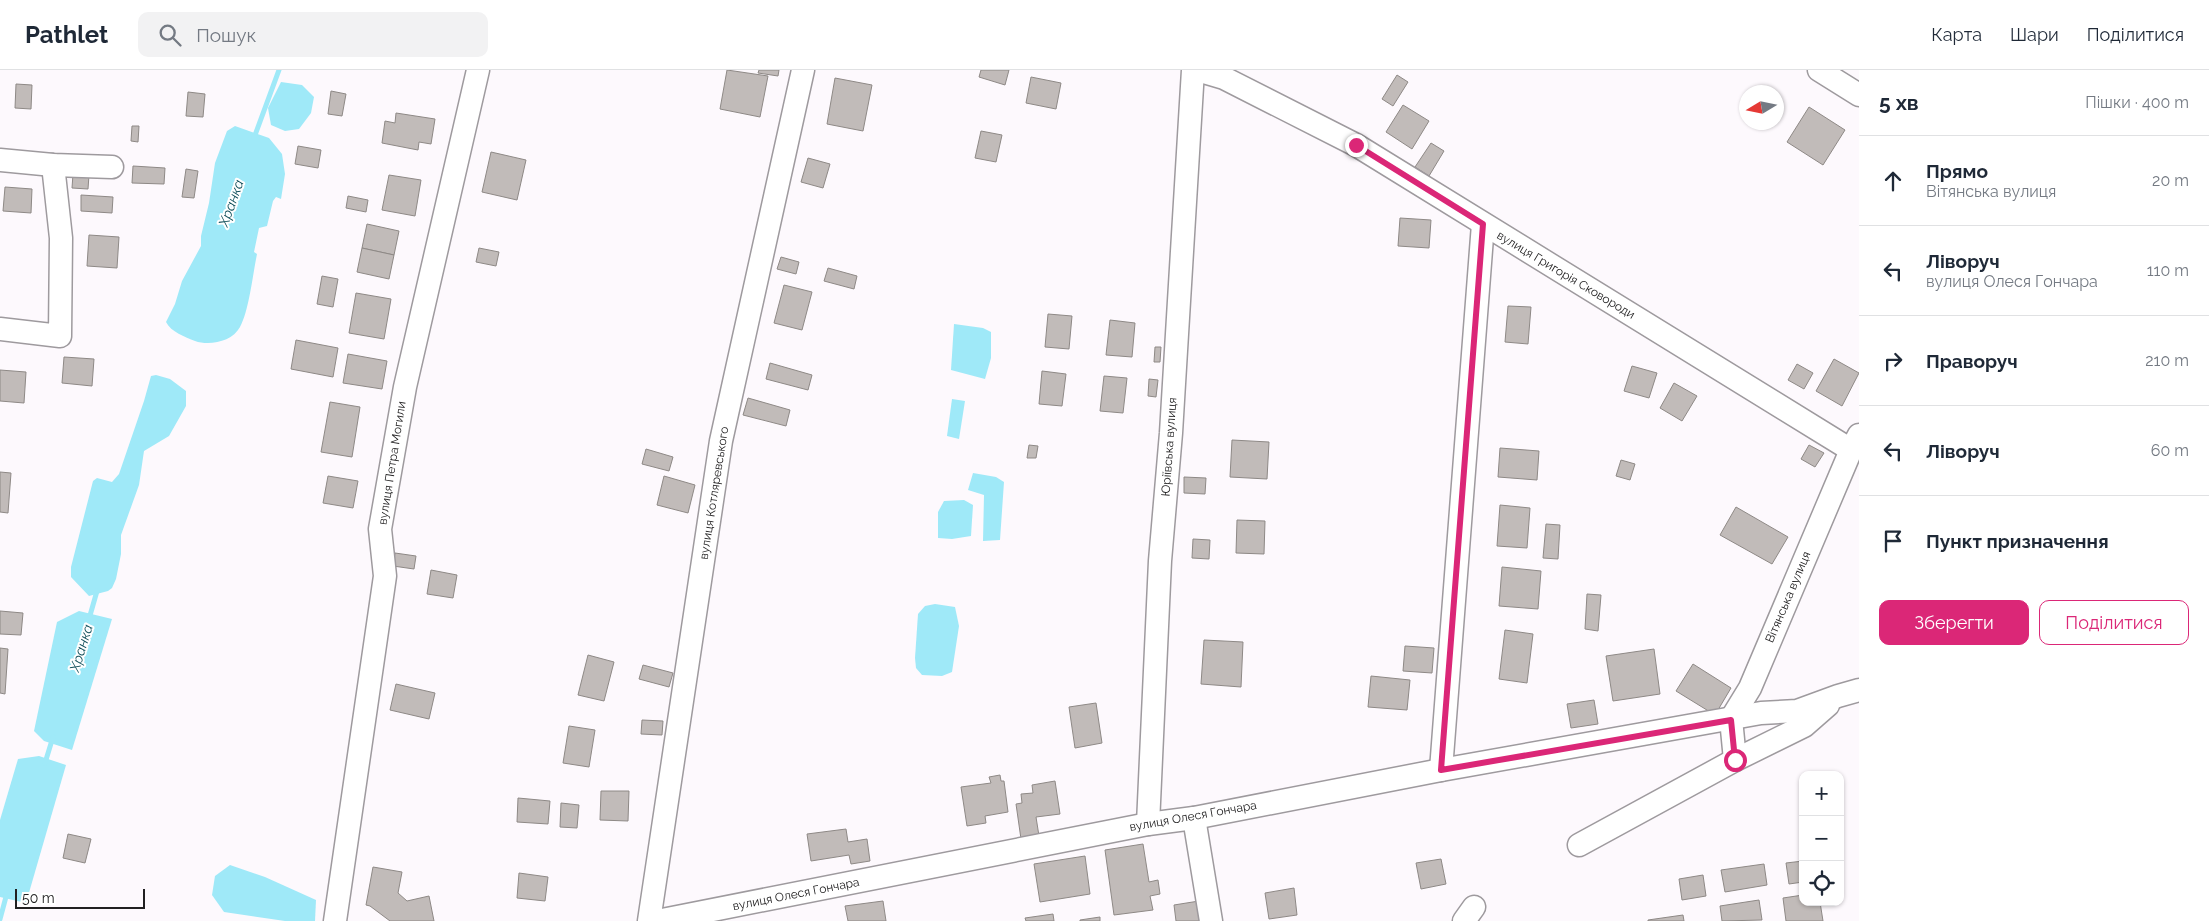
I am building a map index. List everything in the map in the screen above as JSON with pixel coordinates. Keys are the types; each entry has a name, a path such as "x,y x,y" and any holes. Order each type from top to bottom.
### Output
{"street":[{"name":"вулиця Петра Могили","path":"335,921 385,576 380,529 404,387 478,70"},
{"name":"вулиця Котляревського","path":"649,921 721,441 804,70"},
{"name":"вулиця Григорія Сковороди","path":"1195,70 1224,78 1356,145 1483,224 1855,442"},
{"name":"Юріївська вулиця","path":"1148,824 1160,561 1171,434 1195,70"},
{"path":"1819,70 1859,95"},
{"path":"0,160 53,165 112,167"},
{"path":"0,329 60,336 61,238 53,165"},
{"path":"1441,770 1483,224"},
{"name":"Вітянська вулиця","path":"1731,720 1750,688 1855,442"},
{"path":"1750,688 1750,705 1762,713"},
{"path":"1579,845 1735,760 1804,726 1848,693"},
{"name":"вулиця Олеся Гончара","path":"657,921 1148,824 1194,818 1441,770 1762,713 1797,711 1848,693"},
{"path":"1731,720 1735,760"},
{"path":"1194,818 1212,921"}],"water":[{"path":"281,82 302,85 314,97 311,113 299,129 285,131 271,125 268,108"},
{"path":"235,126 269,138 282,154 285,174 281,199 276,197 273,201 267,226 259,228 254,252 257,254 250,292 246,312 240,327 232,336 220,342 207,343 195,341 179,334 171,329 166,322 175,304 182,281 201,246 201,236 209,203 215,163 227,131"},
{"path":"954,324 983,328 991,332 991,358 985,379 951,370"},
{"path":"156,375 170,379 186,391 186,406 169,436 144,451 139,485 121,535 121,554 116,579 112,588 108,591 89,596 71,577 71,567 93,481 97,478 112,482 119,474 151,376"},
{"path":"952,399 965,401 959,439 947,436"},
{"path":"973,473 996,477 1004,482 1000,540 983,541 984,495 968,490"},
{"path":"964,500 973,505 971,536 952,539 938,538 938,512 944,501"},
{"path":"935,604 955,607 959,626 952,672 942,676 922,675 916,668 915,658 918,614 925,606"},
{"path":"79,611 112,619 72,750 44,741 34,731 57,622"},
{"path":"39,756 66,765 26,903 0,897 0,820 18,759"},
{"path":"230,865 265,877 316,900 315,921 285,921 224,912 212,895 215,876"}],"building":[{"path":"727,70 768,76 760,117 720,109"},
{"path":"759,70 779,70 778,76 758,73"},
{"path":"981,70 1009,70 1005,85 979,77"},
{"path":"1397,75 1408,82 1393,106 1382,99"},
{"path":"1031,77 1061,83 1056,109 1026,103"},
{"path":"835,78 872,85 863,131 827,124"},
{"path":"16,84 32,85 31,109 15,108"},
{"path":"331,91 346,94 342,116 328,114"},
{"path":"188,92 205,94 203,117 186,116"},
{"path":"1403,105 1429,121 1412,149 1386,132"},
{"path":"1809,107 1845,130 1823,165 1787,142"},
{"path":"396,113 435,119 431,144 419,142 418,150 382,143 385,121 395,123"},
{"path":"132,126 139,126 138,142 131,141"},
{"path":"981,131 1002,135 996,162 975,158"},
{"path":"1431,143 1444,151 1429,176 1415,167"},
{"path":"298,146 321,150 318,168 295,164"},
{"path":"491,152 526,160 517,200 482,192"},
{"path":"808,158 830,164 823,188 801,182"},
{"path":"133,166 165,168 164,184 132,183"},
{"path":"186,169 198,171 194,198 182,197"},
{"path":"73,174 89,175 88,189 72,188"},
{"path":"389,175 421,180 415,216 382,210"},
{"path":"5,187 32,189 31,213 3,211"},
{"path":"81,195 113,197 112,213 81,211"},
{"path":"348,196 368,200 366,212 346,208"},
{"path":"1400,218 1431,220 1429,248 1398,246"},
{"path":"367,224 399,231 394,255 362,248"},
{"path":"89,235 119,237 117,268 87,266"},
{"path":"362,248 394,255 389,279 357,272"},
{"path":"479,248 499,252 496,266 476,262"},
{"path":"781,257 799,262 796,274 777,269"},
{"path":"828,268 857,276 854,289 824,281"},
{"path":"322,276 338,279 333,307 317,304"},
{"path":"784,285 812,292 802,330 774,323"},
{"path":"356,293 391,299 384,339 349,333"},
{"path":"1508,306 1531,307 1528,344 1505,342"},
{"path":"1048,314 1072,316 1069,349 1045,347"},
{"path":"1110,320 1135,323 1132,357 1106,355"},
{"path":"296,340 338,348 333,377 291,369"},
{"path":"1155,347 1161,347 1160,362 1154,362"},
{"path":"348,354 387,361 382,389 343,383"},
{"path":"64,357 94,359 92,386 62,383"},
{"path":"1834,359 1859,373 1842,406 1816,391"},
{"path":"770,363 812,375 808,390 766,379"},
{"path":"1797,364 1813,373 1804,389 1788,380"},
{"path":"1632,366 1657,373 1649,398 1624,391"},
{"path":"0,370 26,372 24,403 0,401"},
{"path":"1042,371 1066,374 1062,406 1039,404"},
{"path":"1104,376 1127,378 1123,413 1100,411"},
{"path":"1149,379 1158,380 1156,397 1148,396"},
{"path":"1674,383 1697,396 1682,421 1660,408"},
{"path":"748,398 790,410 786,426 743,415"},
{"path":"330,402 360,407 352,457 321,452"},
{"path":"1232,440 1269,442 1267,479 1230,477"},
{"path":"1029,445 1038,446 1036,458 1027,458"},
{"path":"1809,445 1824,453 1815,467 1801,459"},
{"path":"1500,448 1539,451 1537,480 1498,477"},
{"path":"646,449 673,457 669,471 642,464"},
{"path":"1621,460 1635,464 1630,480 1616,476"},
{"path":"0,472 11,473 8,513 0,512"},
{"path":"328,476 358,481 353,508 323,503"},
{"path":"664,476 695,485 688,513 657,505"},
{"path":"1184,477 1206,478 1205,494 1184,493"},
{"path":"1500,505 1530,508 1527,548 1497,546"},
{"path":"1736,507 1788,537 1772,564 1720,535"},
{"path":"1237,520 1265,521 1264,554 1236,553"},
{"path":"1546,524 1560,525 1558,559 1543,558"},
{"path":"1193,539 1210,540 1209,559 1192,558"},
{"path":"395,553 416,556 414,569 393,566"},
{"path":"1502,567 1541,571 1538,609 1499,606"},
{"path":"431,570 457,575 453,598 427,594"},
{"path":"1587,594 1601,595 1598,631 1585,629"},
{"path":"0,611 23,613 21,635 0,634"},
{"path":"1505,630 1533,634 1527,683 1499,679"},
{"path":"1204,640 1243,642 1241,687 1201,684"},
{"path":"1405,646 1434,648 1432,673 1403,671"},
{"path":"0,648 8,649 5,694 0,693"},
{"path":"1654,649 1660,694 1613,701 1606,656"},
{"path":"588,655 614,662 604,701 578,695"},
{"path":"1693,664 1731,688 1715,715 1676,691"},
{"path":"643,665 673,673 669,687 639,679"},
{"path":"1371,676 1410,680 1407,710 1368,707"},
{"path":"396,684 435,693 429,719 390,710"},
{"path":"1594,700 1598,724 1571,728 1567,704"},
{"path":"1096,703 1102,743 1075,748 1069,707"},
{"path":"642,720 663,721 662,735 641,734"},
{"path":"569,726 595,730 589,767 563,763"},
{"path":"1000,775 1001,781 1004,781 1008,812 985,816 986,823 967,826 961,787 991,783 989,777"},
{"path":"1055,781 1060,814 1036,817 1039,836 1021,839 1016,804 1022,803 1021,794 1033,793 1032,785"},
{"path":"601,791 629,791 628,821 600,820"},
{"path":"518,798 550,801 548,824 517,822"},
{"path":"561,803 579,805 577,828 560,827"},
{"path":"846,829 848,842 867,839 870,861 851,864 849,855 811,861 807,834"},
{"path":"68,834 91,839 85,863 63,858"},
{"path":"1143,844 1149,882 1158,880 1160,894 1150,896 1153,910 1114,915 1105,850"},
{"path":"1085,856 1090,894 1040,902 1034,864"},
{"path":"1441,859 1446,884 1421,889 1416,863"},
{"path":"1799,861 1799,883 1789,884 1786,863"},
{"path":"1764,864 1767,885 1725,892 1721,870"},
{"path":"373,867 402,872 398,893 407,901 429,896 434,921 390,921 366,905"},
{"path":"519,873 548,877 545,901 517,898"},
{"path":"1703,875 1706,896 1682,900 1679,879"},
{"path":"1294,888 1297,915 1269,919 1265,893"},
{"path":"1799,896 1799,906 1821,906 1823,921 1786,921 1783,898"},
{"path":"1759,900 1762,920 1722,921 1720,906"},
{"path":"883,901 886,921 848,921 845,906"},
{"path":"1199,901 1201,921 1176,921 1174,905"},
{"path":"1053,914 1054,921 1026,921 1025,918"},
{"path":"1683,915 1684,921 1648,921 1648,920"},
{"path":"1100,917 1100,921 1080,921 1080,920"}],"waterway":[{"name":"Хранка","path":"254,138 279,70"},
{"name":"Хранка","path":"89,619 97,591"},
{"name":"Хранка","path":"45,763 53,737"},
{"name":"Хранка","path":"0,919 7,893"}],"route":[{"path":"1356,145 1483,224 1441,770 1731,720 1735,760"}]}
